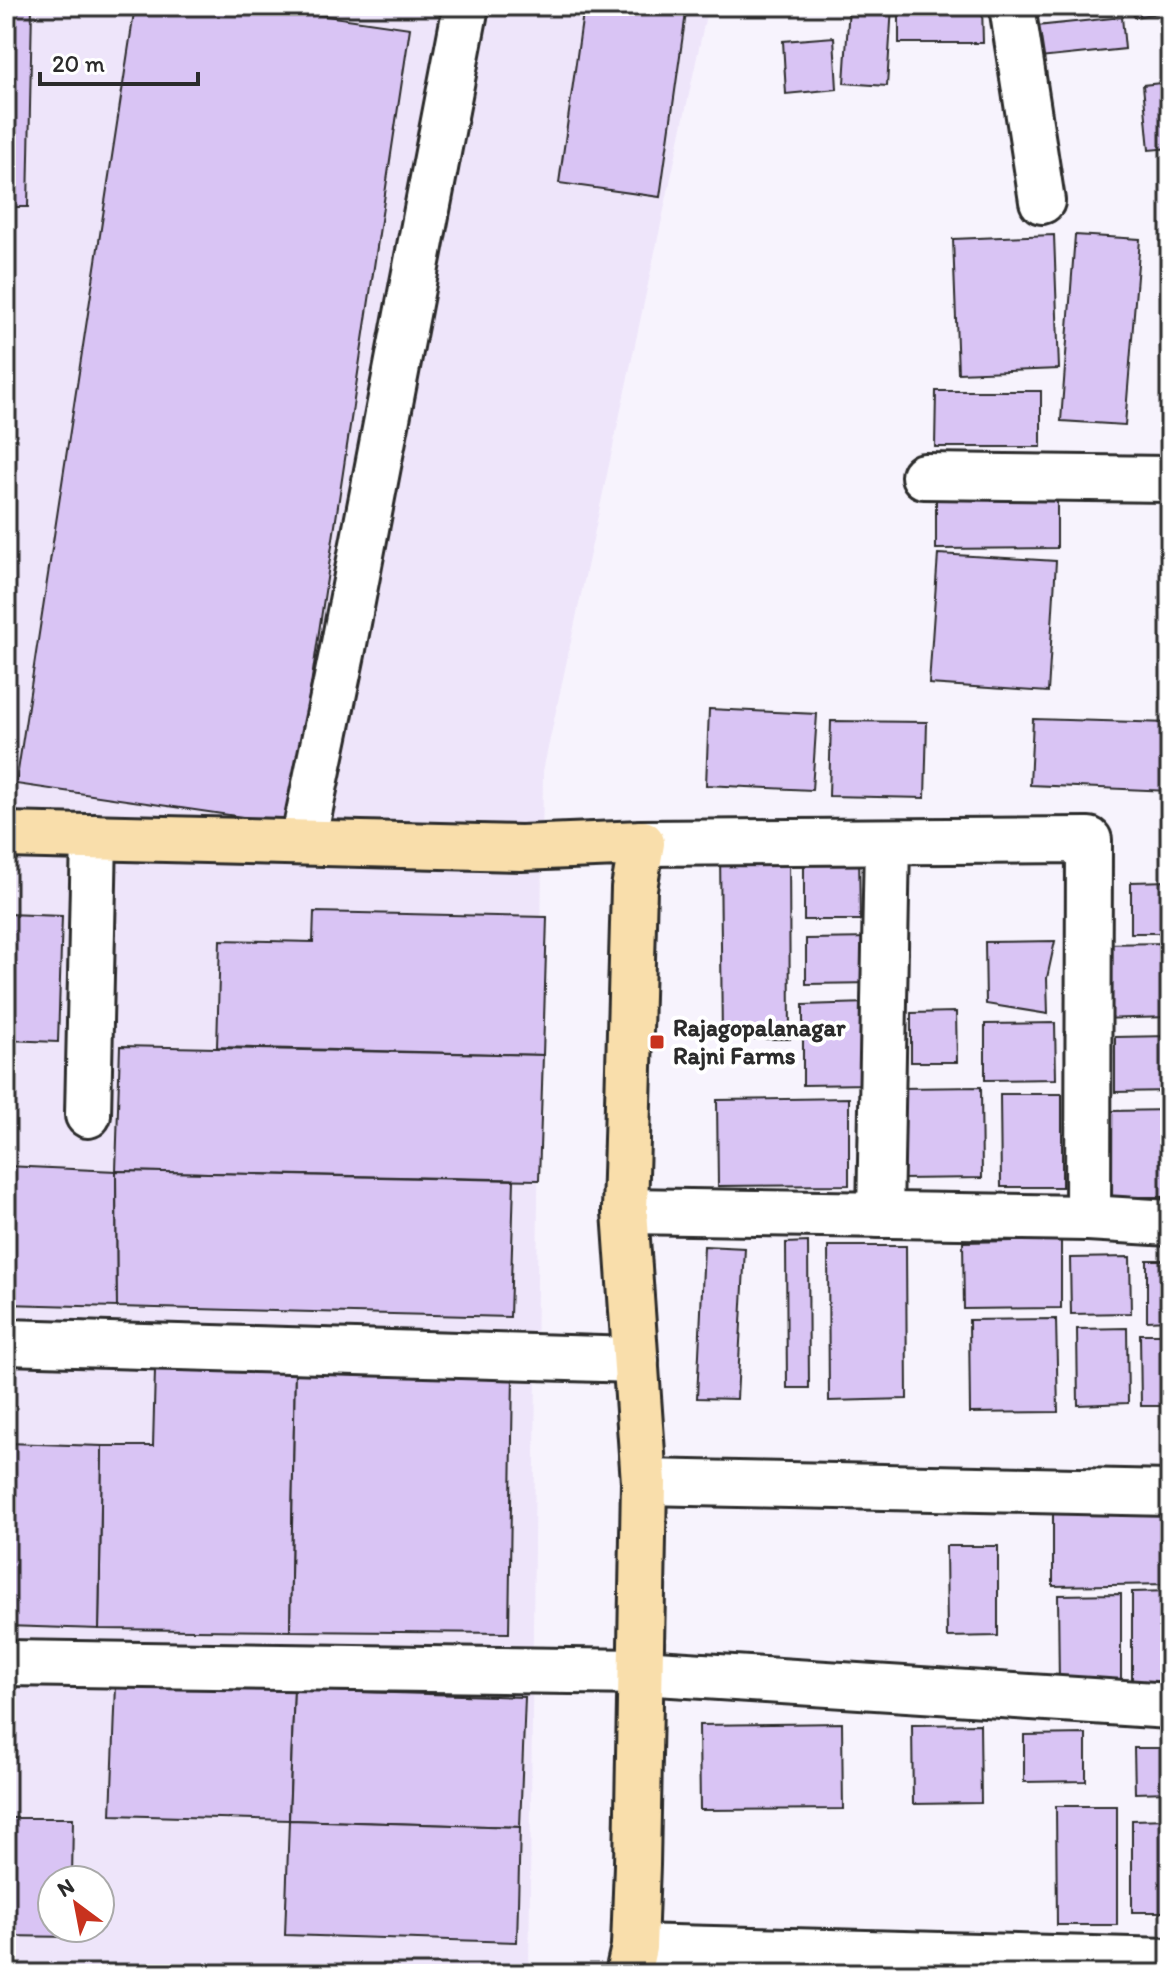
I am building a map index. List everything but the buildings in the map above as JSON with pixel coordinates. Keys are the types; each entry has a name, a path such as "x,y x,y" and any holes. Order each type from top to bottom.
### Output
{"main road":[{"path":"6,835 521,848 642,843 634,888 625,1211 644,1482 631,1961"}],"street":[{"path":"303,842 466,6"},
{"path":"1012,6 1042,201"},
{"path":"924,476 1170,479"},
{"path":"88,1115 94,837"},
{"path":"642,843 1089,840 1088,1218"},
{"path":"880,1215 887,842"},
{"path":"625,1211 1088,1218 1170,1223"},
{"path":"6,1342 636,1360"},
{"path":"644,1482 1170,1493"},
{"path":"6,1663 641,1672 1170,1706"},
{"path":"631,1961 1170,1961"}],"shaded area":[{"path":"6,6 708,6 543,771 529,1974 6,1974"}],"place":[{"name":"Rajagopalanagar Rajni Farms","path":"657,1042"}]}
